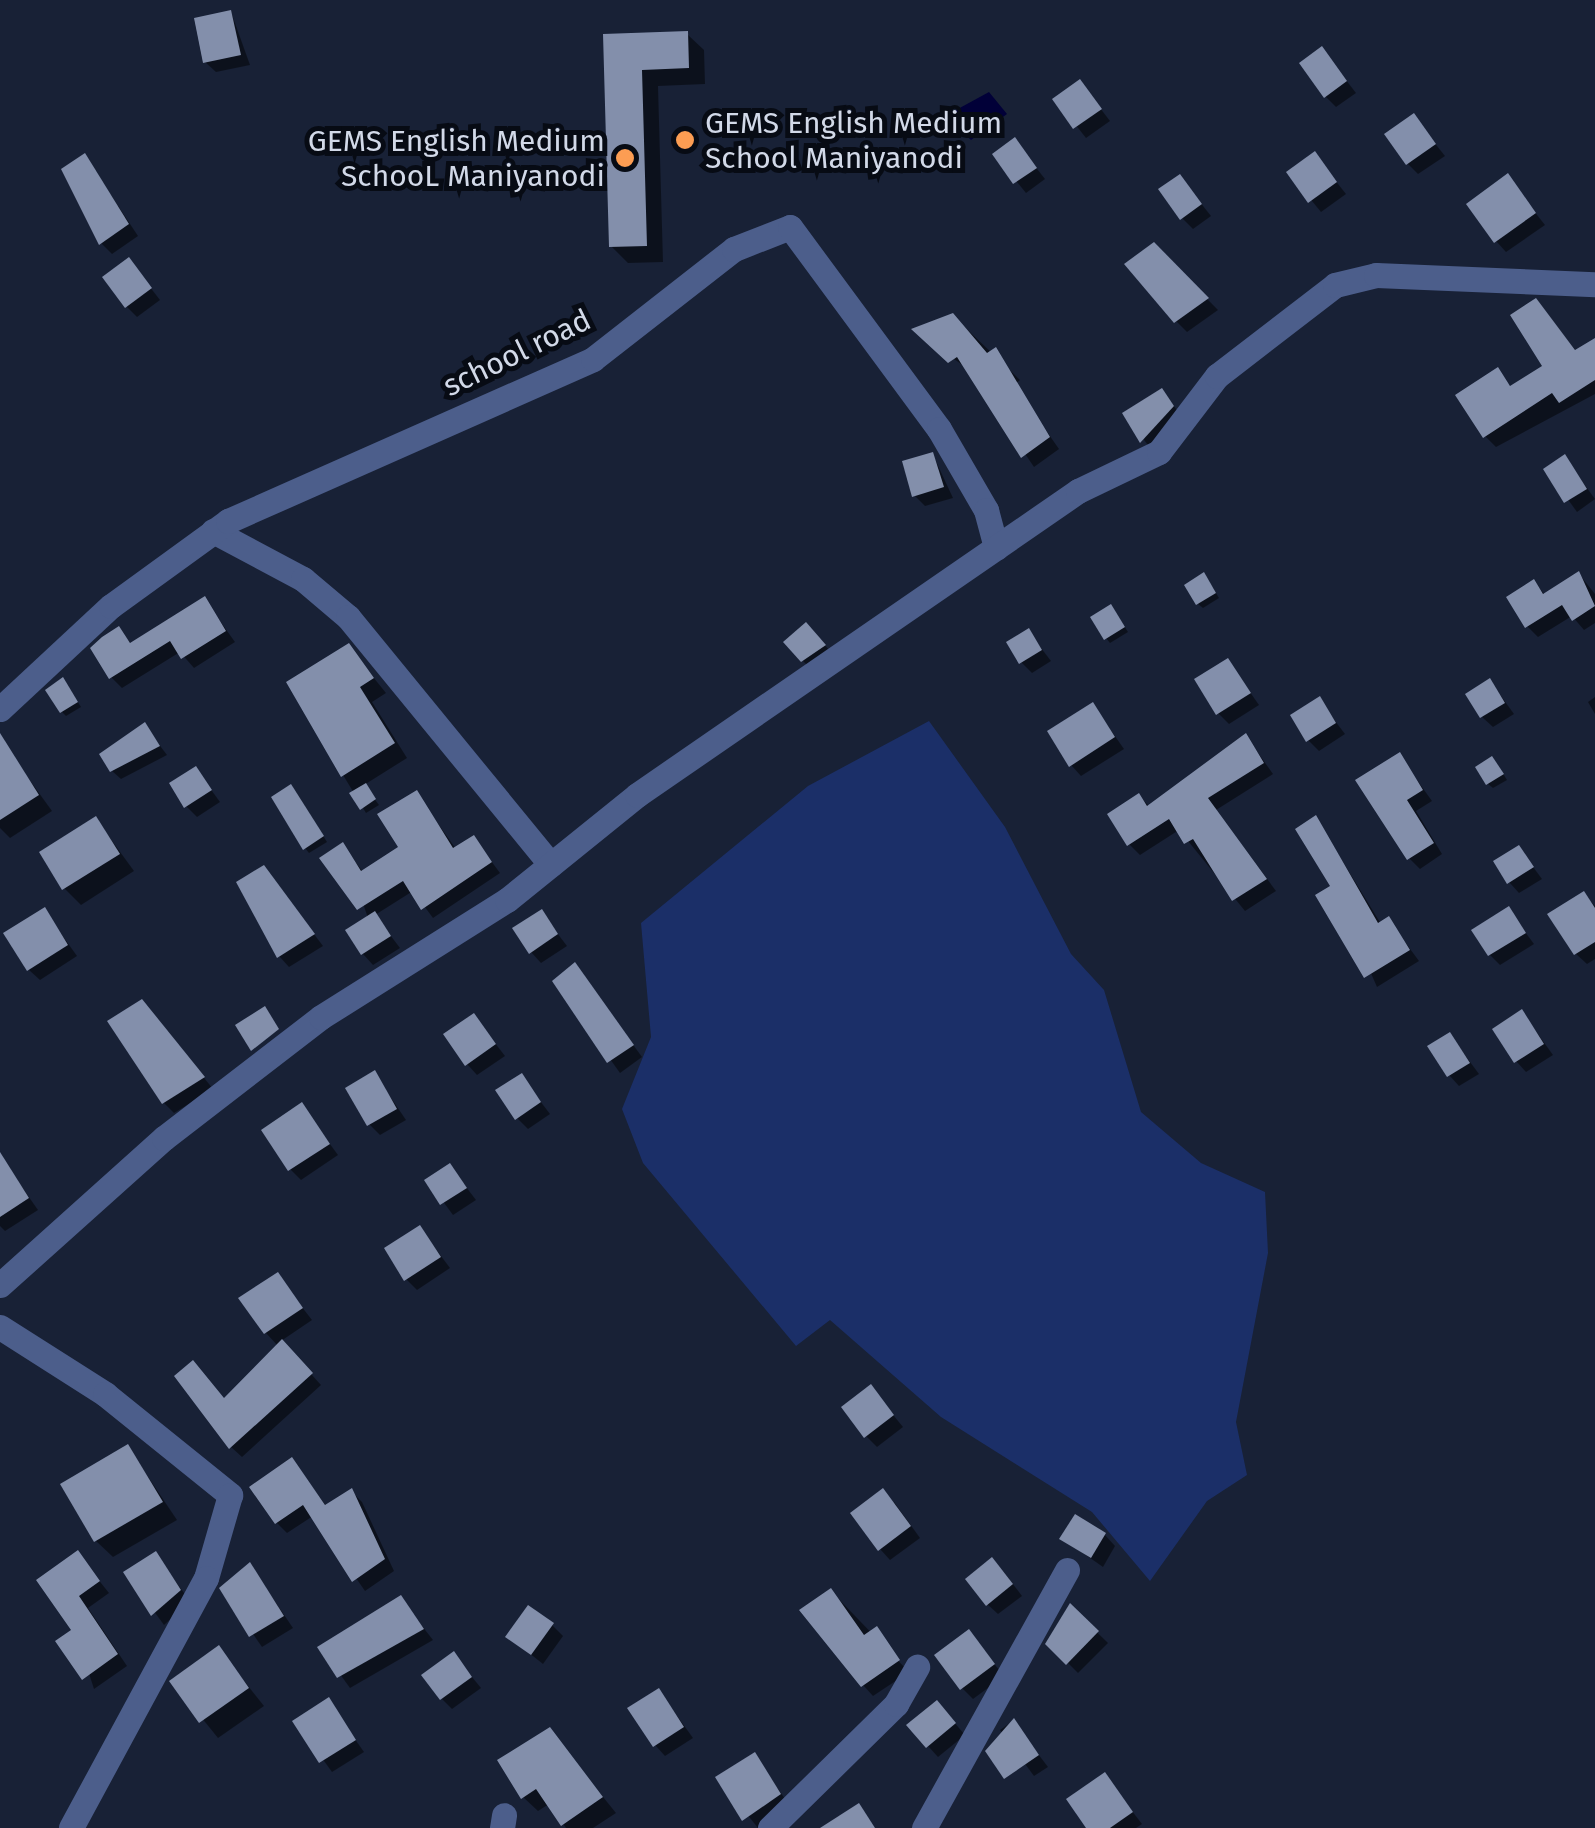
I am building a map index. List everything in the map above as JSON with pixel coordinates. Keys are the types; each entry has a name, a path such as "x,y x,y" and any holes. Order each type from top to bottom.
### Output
{"street":[{"name":"school road","path":"0,708 111,606 214,531 593,359 734,249 790,228 939,429 986,510 996,548"},
{"path":"0,1284 164,1138 322,1016 378,989 551,866 637,795 1078,490 1159,452 1217,376 1335,285 1376,275 1595,284"},
{"path":"214,531 303,580 348,618 551,866"},
{"path":"0,1327 105,1394 230,1495 206,1578 71,1828"},
{"path":"924,1828 1067,1570"},
{"path":"770,1828 896,1704 917,1667"}],"shaded area":[{"path":"989,92 1007,114 971,140 945,116"},
{"path":"929,721 1005,827 1071,954 1104,990 1141,1112 1201,1163 1265,1192 1268,1253 1236,1422 1247,1475 1207,1501 1150,1581 1092,1512 941,1417 830,1320 796,1346 643,1163 622,1109 651,1037 641,923 808,786"}],"building":[{"path":"231,10 241,55 203,63 194,18"},
{"name":"GEMS English Medium SchooL Maniyanodi","path":"688,31 689,68 642,70 647,246 609,247 603,34"},
{"path":"1322,46 1347,81 1324,98 1299,63"},
{"path":"1080,79 1102,109 1073,129 1052,99"},
{"path":"1414,113 1436,144 1406,165 1384,134"},
{"path":"1015,137 1037,168 1013,184 992,154"},
{"path":"1315,151 1337,182 1308,203 1286,172"},
{"path":"85,153 129,224 99,245 61,169"},
{"path":"1508,173 1536,213 1494,243 1466,204"},
{"path":"1180,174 1202,204 1180,220 1158,189"},
{"path":"1154,242 1209,298 1174,323 1124,264"},
{"path":"129,257 152,288 125,308 102,277"},
{"path":"1536,298 1575,350 1595,338 1595,380 1559,403 1552,393 1483,438 1455,395 1498,367 1510,386 1542,366 1510,315"},
{"path":"953,313 987,353 996,347 1050,437 1021,458 957,357 948,363 911,329"},
{"path":"1162,388 1174,406 1140,443 1122,413"},
{"path":"933,452 944,487 912,497 902,461"},
{"path":"1565,454 1587,489 1564,503 1543,469"},
{"path":"1579,571 1595,606 1572,621 1562,605 1525,628 1506,597 1534,579 1543,594"},
{"path":"1204,572 1216,593 1196,605 1184,585"},
{"path":"205,596 226,631 181,659 170,641 109,679 90,648 102,637 119,626 130,643"},
{"path":"1111,604 1125,627 1104,640 1090,617"},
{"path":"806,622 826,645 801,662 783,642"},
{"path":"1029,628 1042,650 1019,664 1006,642"},
{"path":"349,643 374,678 360,687 395,743 341,777 286,682"},
{"path":"1228,658 1251,693 1216,715 1194,679"},
{"path":"63,677 78,702 60,713 45,690"},
{"path":"1490,678 1505,703 1480,718 1465,694"},
{"path":"1320,696 1336,723 1306,742 1290,715"},
{"path":"1093,702 1115,737 1069,767 1047,731"},
{"path":"145,722 160,746 110,772 99,754"},
{"path":"0,733 39,795 0,820"},
{"path":"1246,733 1264,763 1208,798 1267,879 1232,901 1193,839 1184,844 1169,819 1127,846 1107,814 1139,793 1147,806"},
{"path":"1400,752 1423,790 1407,800 1434,843 1407,860 1355,780"},
{"path":"1492,756 1504,774 1486,785 1475,767"},
{"path":"196,766 212,790 184,808 169,783"},
{"path":"366,783 376,799 360,810 349,793"},
{"path":"291,784 324,836 303,850 271,797"},
{"path":"417,790 453,848 474,835 492,862 421,910 403,881 357,910 319,858 343,842 361,871 398,847 377,814"},
{"path":"1316,815 1378,923 1389,916 1410,950 1364,978 1315,895 1330,886 1295,829"},
{"path":"96,816 120,854 62,890 39,852"},
{"path":"1519,845 1534,867 1507,884 1493,861"},
{"path":"264,865 315,934 277,958 236,882"},
{"path":"1584,891 1595,908 1595,942 1574,955 1547,914"},
{"path":"1509,906 1526,933 1488,956 1471,930"},
{"path":"45,907 68,945 27,971 3,933"},
{"path":"542,909 558,934 529,954 512,928"},
{"path":"375,911 391,936 361,955 345,930"},
{"path":"575,962 634,1045 607,1063 552,981"},
{"path":"142,999 205,1077 162,1104 107,1021"},
{"path":"265,1006 279,1029 251,1051 235,1025"},
{"path":"1522,1009 1544,1044 1514,1063 1492,1029"},
{"path":"474,1013 496,1044 465,1066 443,1034"},
{"path":"1450,1032 1470,1063 1447,1077 1427,1046"},
{"path":"375,1070 397,1109 367,1126 345,1088"},
{"path":"522,1073 541,1102 515,1120 495,1090"},
{"path":"302,1102 330,1144 288,1171 261,1130"},
{"path":"0,1152 29,1198 0,1217"},
{"path":"450,1163 467,1188 440,1205 424,1180"},
{"path":"420,1225 441,1257 404,1281 384,1248"},
{"path":"278,1272 303,1308 264,1334 238,1298"},
{"path":"282,1339 313,1373 229,1449 174,1376 193,1360 224,1398"},
{"path":"871,1384 894,1415 864,1438 841,1407"},
{"path":"128,1444 163,1502 94,1542 60,1484"},
{"path":"292,1457 325,1505 352,1488 385,1559 352,1582 303,1505 275,1524 249,1487"},
{"path":"883,1488 911,1526 878,1551 850,1513"},
{"path":"1075,1514 1106,1533 1091,1558 1059,1539"},
{"path":"78,1550 100,1581 79,1596 118,1654 82,1680 55,1641 71,1630 36,1580"},
{"path":"156,1551 181,1590 151,1616 123,1572"},
{"path":"992,1557 1013,1584 986,1606 965,1579"},
{"path":"250,1562 284,1616 249,1637 219,1588"},
{"path":"831,1588 864,1635 877,1626 900,1660 861,1687 799,1610"},
{"path":"401,1595 424,1629 337,1678 317,1647"},
{"path":"1070,1603 1099,1631 1066,1665 1045,1644"},
{"path":"528,1605 554,1623 531,1655 505,1637"},
{"path":"969,1629 995,1664 960,1690 934,1655"},
{"path":"219,1645 249,1688 199,1723 169,1681"},
{"path":"454,1651 472,1677 440,1700 421,1675"},
{"path":"659,1688 684,1727 653,1747 627,1708"},
{"path":"329,1697 356,1740 319,1763 292,1721"},
{"path":"937,1700 956,1723 926,1748 906,1725"},
{"path":"1014,1718 1039,1755 1004,1779 985,1751"},
{"path":"550,1727 603,1797 561,1826 536,1789 521,1799 497,1760"},
{"path":"755,1752 781,1794 742,1821 715,1777"},
{"path":"1105,1772 1133,1812 1110,1828 1086,1828 1066,1799"},
{"path":"859,1803 875,1828 820,1828"}],"place":[{"name":"GEMS English Medium School Maniyanodi","path":"685,140"},
{"name":"GEMS English Medium SchooL Maniyanodi","path":"625,158"}]}
